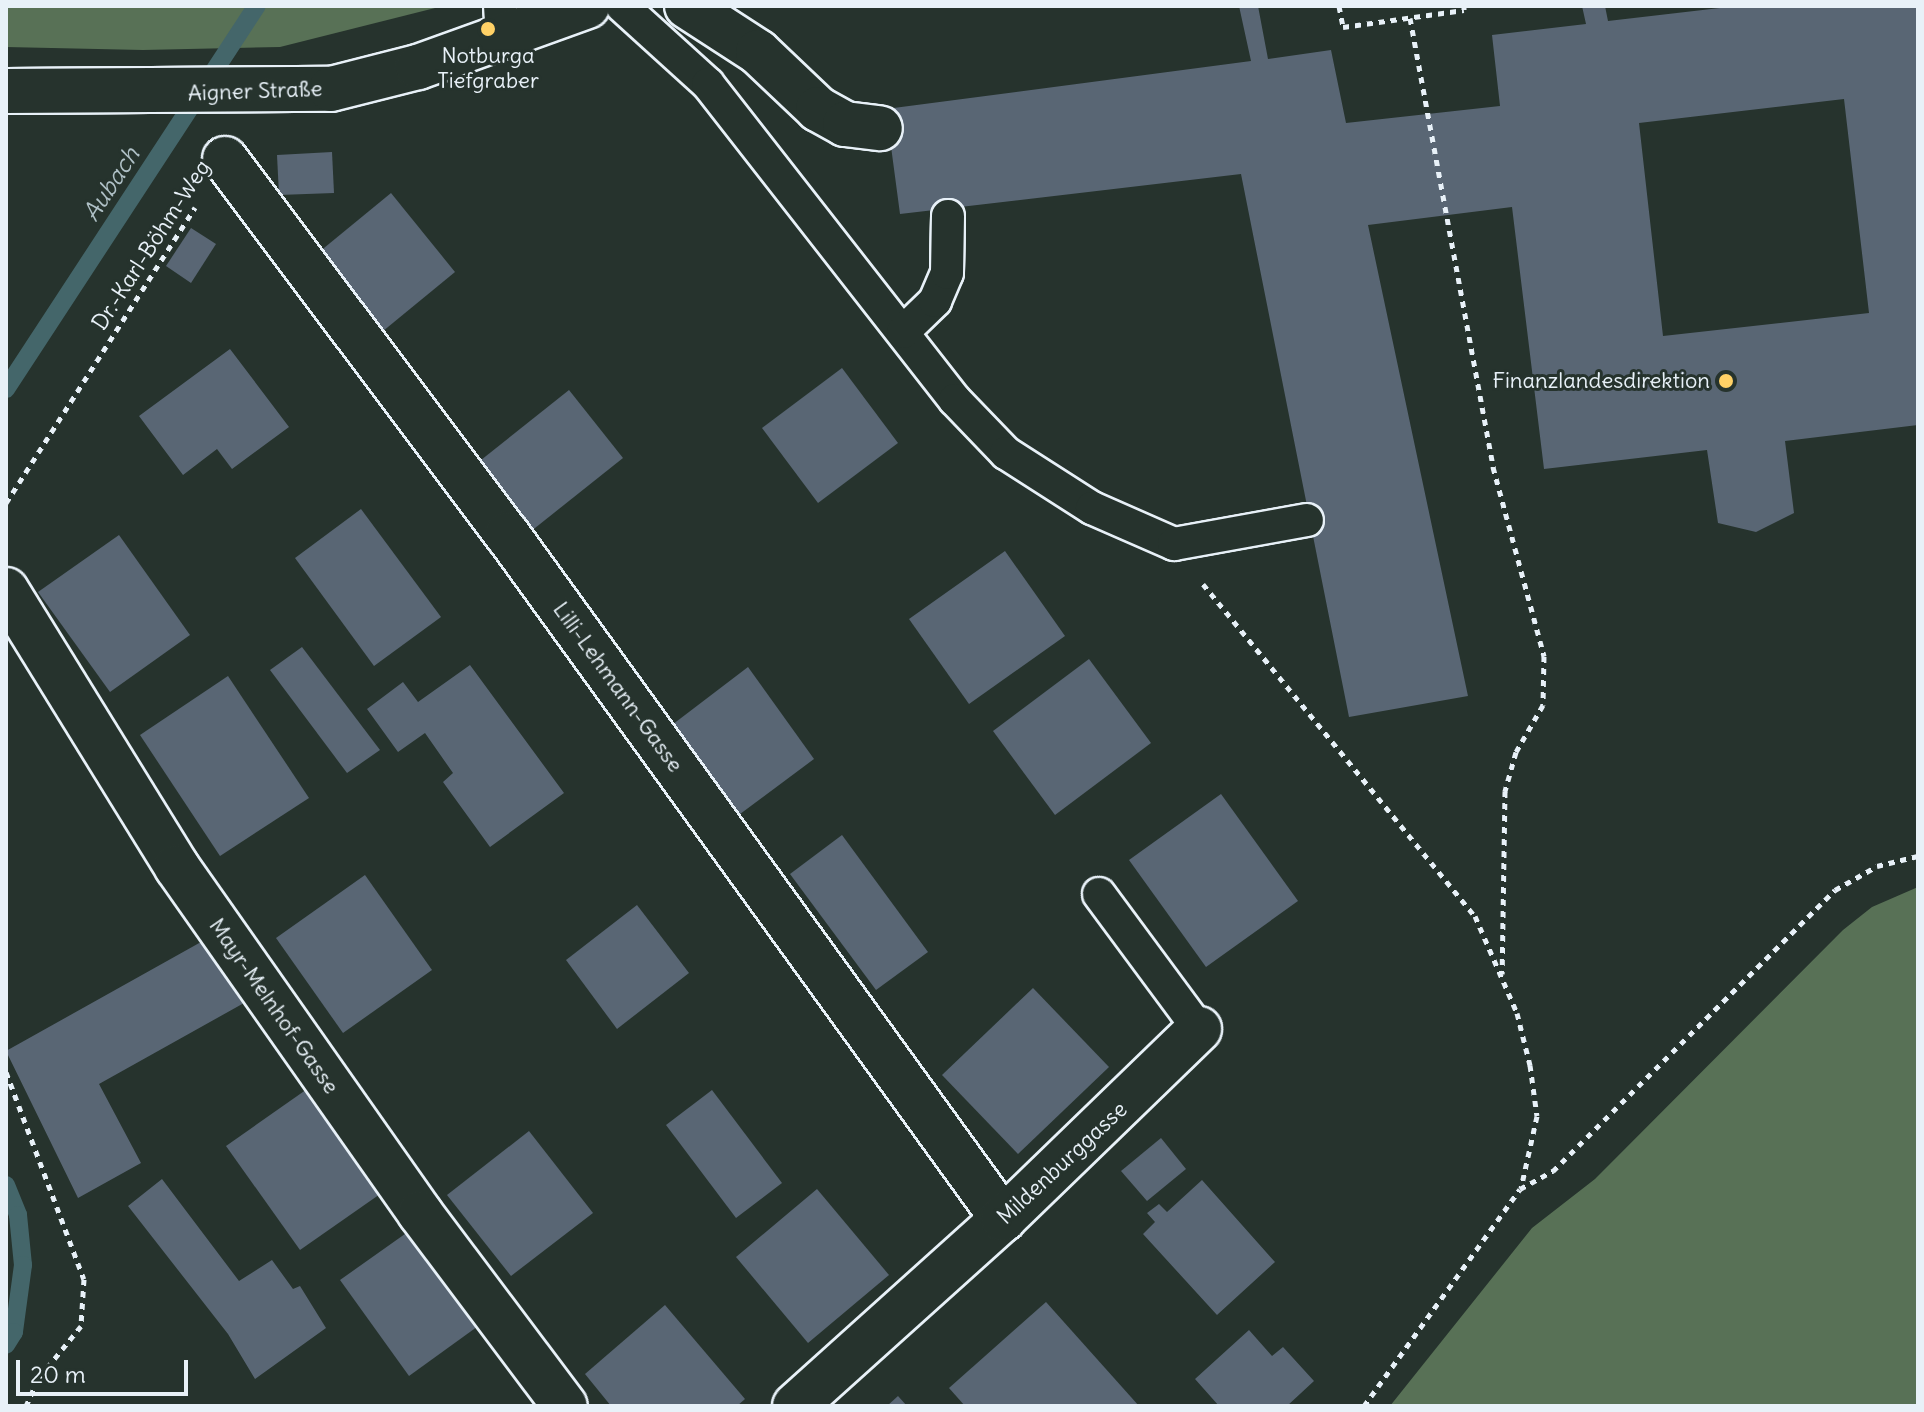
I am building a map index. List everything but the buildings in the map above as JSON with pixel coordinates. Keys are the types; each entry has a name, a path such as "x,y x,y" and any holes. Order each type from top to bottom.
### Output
{"street":[{"name":"Aigner Straße","path":"6,91 132,94 302,92 380,78 501,20 587,6"},
{"path":"687,6 758,52 818,109 845,124 880,128"},
{"name":"Lilli-Lehmann-Gasse","path":"225,159 516,547 1003,1219"},
{"name":"Mayr-Melnhof-Gasse","path":"6,590 177,867 420,1213 565,1406"},
{"name":"Mildenburggasse","path":"795,1406 1003,1219 1199,1029"}],"lane":[{"path":"622,6 708,84 903,332 1006,453 1092,508 1174,544 1307,520"},
{"path":"903,332 935,301 947,273 948,216"},
{"name":"Mildenburggasse","path":"1099,894 1199,1029"}],"path":[{"path":"1339,6 1343,27 1464,10 1464,6"},
{"path":"1410,18 1493,467 1544,656 1543,705 1516,752 1505,791 1502,974"},
{"name":"Dr.-Karl-Böhm-Weg","path":"6,503 225,159"},
{"path":"1174,544 1475,916 1502,974 1530,1065 1537,1116 1520,1189 1364,1406"},
{"path":"1520,1189 1553,1171 1835,890 1877,866 1918,856"},
{"path":"6,1072 84,1279 81,1326 38,1379 26,1406"}],"green space":[{"path":"6,6 439,7 280,47 143,50 6,47"},
{"path":"1918,887 1918,1406 1390,1406 1532,1228 1595,1179 1843,930 1872,907"}],"waterway":[{"name":"Aubach","path":"6,389 257,6"},
{"name":"Aubach","path":"6,1185 18,1215 23,1265 14,1332 6,1345"}],"place":[{"name":"Notburga Tiefgraber","path":"488,29"},
{"name":"Finanzlandesdirektion","path":"1726,381"}]}
